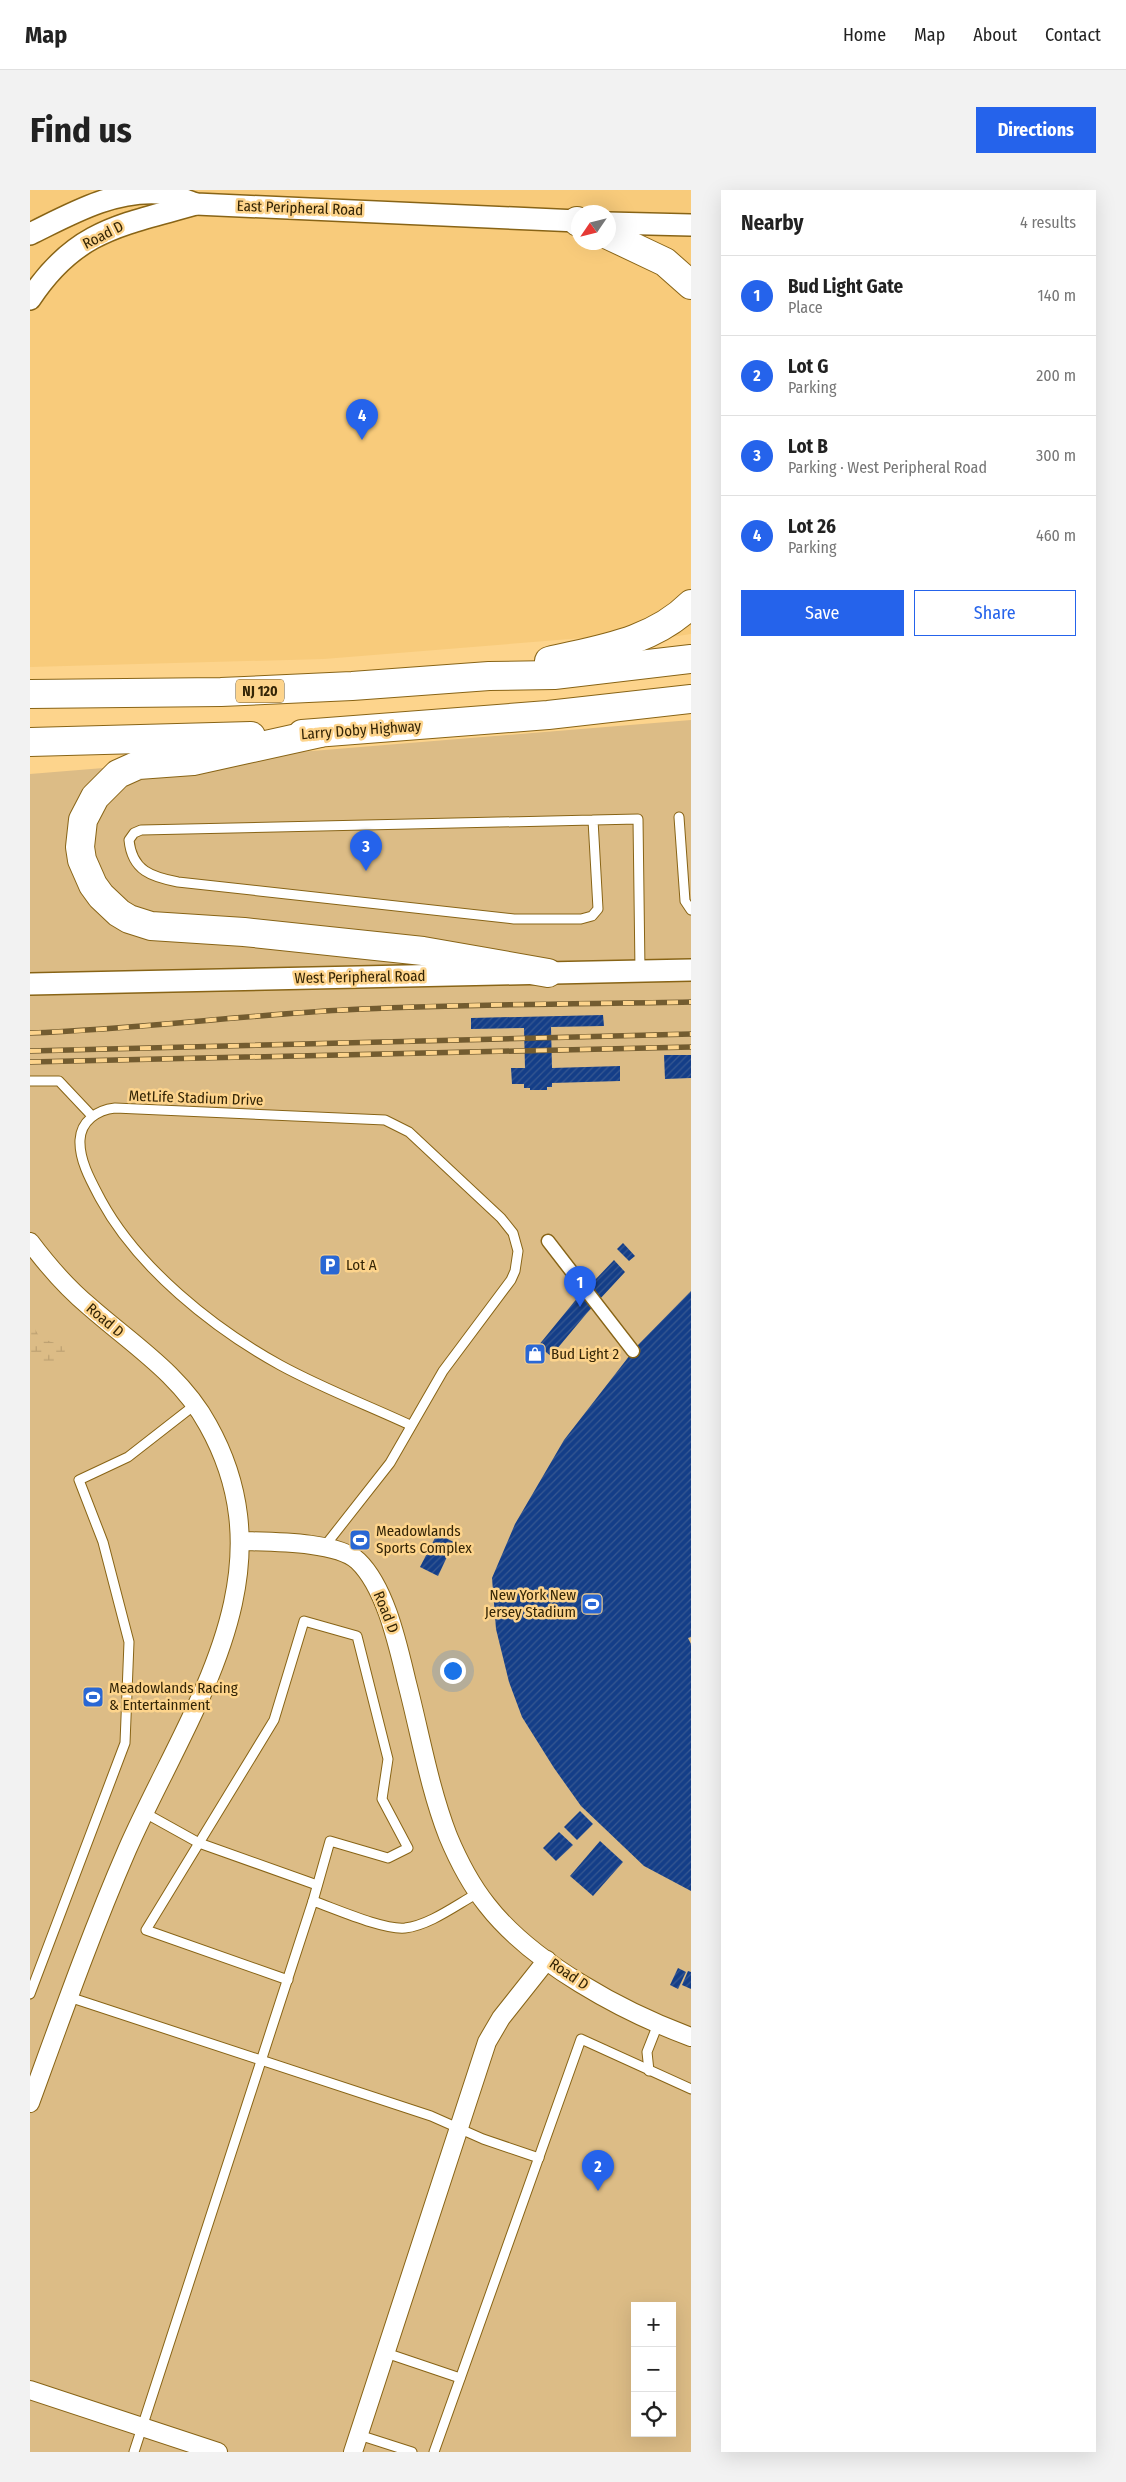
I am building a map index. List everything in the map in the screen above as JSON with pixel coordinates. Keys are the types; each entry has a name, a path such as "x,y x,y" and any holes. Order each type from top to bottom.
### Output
{"highway":[{"path":"616,239 665,262 691,285"},
{"path":"489,676 646,636 668,624 691,604"},
{"name":"NJ 120","path":"30,694 287,690 489,676 554,675 691,659"},
{"name":"Larry Doby Highway","path":"30,742 320,733 548,716 687,700"},
{"path":"320,733 193,761 138,766 118,774 94,797 83,820 80,847 82,860 93,885 119,913 129,919 151,926 423,951 548,973"}],"street":[{"name":"East Peripheral Road","path":"30,234 117,193 160,193 196,204 571,221"},
{"name":"Road D","path":"30,299 58,264 84,242 129,221 196,204"},
{"path":"616,223 691,225"},
{"name":"West Peripheral Road","path":"30,984 691,970"},
{"path":"548,1241 633,1351"},
{"name":"Road D","path":"30,1242 73,1292 172,1376 196,1404 219,1446 228,1469 235,1492 241,1541 324,1547 344,1552 358,1560 381,1598 398,1645 436,1801 448,1836 478,1893 498,1918 547,1960 604,1998 658,2024 691,2037"},
{"path":"30,2103 99,1915 145,1813 197,1706 217,1659 238,1584 241,1541"},
{"path":"353,2452 487,2042 501,2018 547,1960"},
{"path":"30,2390 218,2452"}],"lane":[{"path":"679,818 685,901 691,910"},
{"path":"593,820 598,909 592,916 581,919 514,919 178,882 154,877 142,869 134,858 129,840 134,833 141,830 638,819 640,971"},
{"path":"30,1081 59,1081 92,1116 82,1130 80,1147 86,1169 96,1192 129,1241 167,1281 222,1328 273,1361 410,1425"},
{"name":"MetLife Stadium Drive","path":"92,1116 107,1109 115,1108 386,1120 409,1132 501,1218 513,1233 518,1261 511,1280 443,1372 410,1425 390,1462 324,1547"},
{"path":"30,1994 125,1743 129,1642 104,1542 79,1480 128,1457 196,1404"},
{"path":"134,2452 144,2428 150,2401 288,1980 330,1841 388,1858 408,1848 382,1799 388,1759 358,1636 304,1621 274,1720 146,1930 288,1980"},
{"path":"145,1813 199,1843 317,1885"},
{"path":"313,1902 390,1927 406,1928 429,1919 478,1893"},
{"path":"70,1996 431,2116 459,2129 539,2158"},
{"path":"649,2071 647,2052 658,2024"},
{"path":"434,2452 582,2039 691,2089"},
{"path":"386,2353 460,2378"},
{"path":"359,2435 412,2452"}],"shaded area":[{"path":"30,190 691,190 691,634 664,638 595,637 324,659 30,667"}],"green space":[{"name":"Meadowlands Sports Complex","path":"691,720 691,2452 30,2452 30,774"},
{"path":"30,1320 40,1338 64,1346 65,1351 60,1359 44,1365 30,1353"}],"building":[{"path":"603,1015 604,1026 551,1027 552,1068 620,1066 620,1081 552,1083 552,1087 547,1087 547,1090 530,1090 530,1088 524,1088 524,1084 512,1084 511,1068 525,1068 524,1028 471,1029 471,1018"},
{"path":"664,1055 691,1055 691,1078 665,1079"},
{"path":"623,1243 635,1256 629,1261 617,1249"},
{"path":"614,1260 625,1272 551,1356 538,1346 574,1302"},
{"name":"New York New Jersey Stadium","path":"691,1291 691,1637 688,1638 691,1644 691,1891 644,1866 581,1806 554,1768 522,1717 509,1682 496,1629 492,1578 515,1524 564,1440 637,1346"},
{"name":"Bud Light 2","path":"531,1346 544,1356 539,1363 526,1353"},
{"path":"437,1534 454,1542 438,1576 420,1567"},
{"path":"580,1811 593,1824 577,1840 564,1827"},
{"path":"559,1832 573,1845 556,1861 543,1848"},
{"path":"600,1841 623,1862 593,1896 570,1876"},
{"path":"678,1968 686,1972 678,1989 670,1985"},
{"path":"688,1971 691,1972 691,1989 682,1985"}],"railway":[{"path":"30,1033 362,1009 691,1002"},
{"path":"30,1051 691,1034"},
{"path":"30,1062 691,1047"}],"place":[{"name":"Lot 26","path":"362,440"},
{"name":"Lot B","path":"366,871"},
{"name":"Lot A","path":"330,1265"},
{"name":"Bud Light Gate","path":"580,1307"},
{"name":"Bud Light 2","path":"535,1354"},
{"name":"Meadowlands Sports Complex","path":"360,1540"},
{"name":"New York New Jersey Stadium","path":"592,1604"},
{"name":"Meadowlands Racing & Entertainment","path":"93,1697"},
{"name":"Lot G","path":"598,2191"}]}
